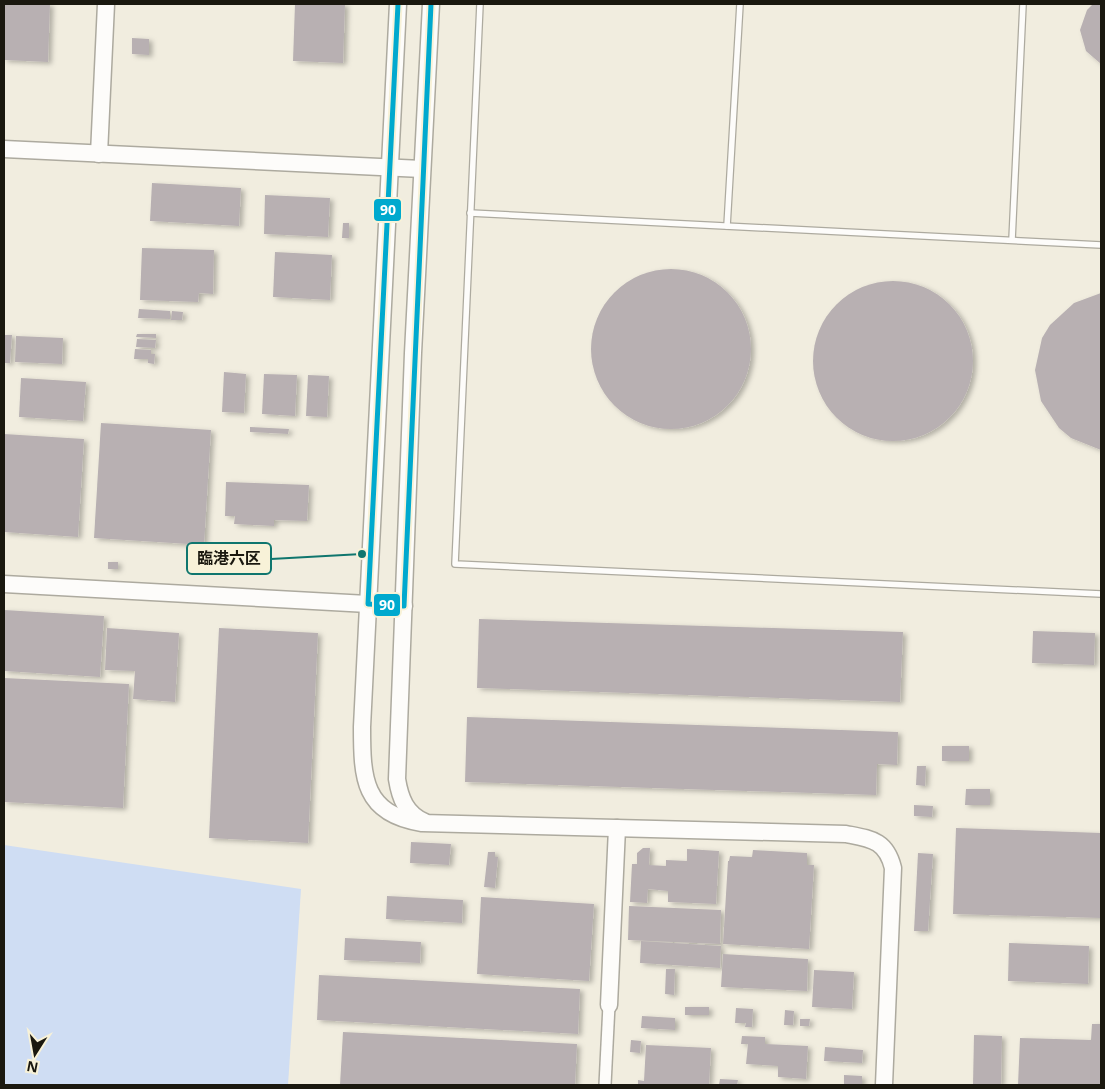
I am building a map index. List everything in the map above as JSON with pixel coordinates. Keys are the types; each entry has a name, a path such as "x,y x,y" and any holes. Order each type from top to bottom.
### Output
{"street":[{"path":"99,154 106,4"},
{"path":"398,4 362,727 364,772 369,791 379,806 399,818 429,823 846,834 870,838 890,854 893,868 894,888 884,1085"},
{"path":"429,823 410,813 401,798 397,779 422,169 431,4"},
{"path":"4,149 422,169"},
{"path":"4,584 404,606"},
{"path":"605,1085 618,828"}],"lane":[{"path":"480,4 455,564 1101,594"},
{"path":"727,226 740,4"},
{"path":"1012,240 1023,4"},
{"path":"470,213 1101,245"}],"water":[{"path":"4,845 301,889 288,1085 4,1085"}],"building":[{"path":"4,4 50,4 48,62 4,60"},
{"path":"295,4 345,4 343,63 293,61"},
{"path":"1093,4 1101,4 1101,64 1086,51 1080,30 1087,10"},
{"path":"132,38 149,39 149,55 132,54"},
{"path":"152,183 241,188 239,226 150,221"},
{"path":"265,195 330,198 328,237 264,234"},
{"path":"343,223 349,223 349,238 342,238"},
{"path":"142,248 214,250 213,294 199,293 198,302 140,300"},
{"path":"275,252 332,255 330,300 273,297"},
{"path":"671,269 702,275 722,287 733,298 745,318 751,349 745,380 733,400 722,411 702,423 671,429 640,423 620,411 609,400 597,380 591,349 597,318 609,298 620,287 640,275"},
{"path":"893,281 924,287 944,299 955,310 967,330 973,361 967,392 955,412 944,423 924,435 893,441 862,435 842,423 831,412 819,392 813,361 819,330 831,310 842,299 862,287"},
{"path":"1101,293 1101,450 1071,438 1059,428 1041,401 1035,370 1042,338 1050,325 1074,303"},
{"path":"139,309 170,311 170,319 138,318"},
{"path":"172,311 183,312 182,320 171,320"},
{"path":"137,334 156,334 156,338 136,337"},
{"path":"4,335 12,335 10,363 4,363"},
{"path":"16,336 63,338 62,364 15,362"},
{"path":"137,339 156,340 155,348 136,347"},
{"path":"135,349 151,350 151,354 155,354 154,364 148,363 148,359 134,359"},
{"path":"224,372 246,374 244,413 222,412"},
{"path":"264,374 297,375 295,416 262,414"},
{"path":"308,375 329,376 327,417 306,416"},
{"path":"21,378 86,382 83,421 19,417"},
{"path":"101,423 211,430 204,545 94,538"},
{"path":"250,427 289,429 288,434 250,432"},
{"path":"4,434 84,439 78,537 4,532"},
{"path":"226,482 309,485 307,521 274,520 274,526 234,524 235,516 225,516"},
{"path":"108,562 118,562 118,569 108,569"},
{"path":"4,610 104,616 100,677 4,671"},
{"path":"479,619 903,632 900,702 477,688"},
{"path":"107,628 179,633 175,702 133,699 135,671 105,670"},
{"path":"219,628 318,633 308,843 209,838"},
{"path":"1033,631 1095,633 1094,665 1032,663"},
{"path":"4,678 129,684 123,808 4,802"},
{"path":"467,717 898,732 897,765 877,764 876,795 465,782"},
{"path":"942,746 969,746 969,761 942,761"},
{"path":"917,766 926,766 925,786 916,785"},
{"path":"966,789 990,789 990,805 965,805"},
{"path":"914,805 933,806 932,817 914,816"},
{"path":"956,828 1101,833 1101,918 953,914"},
{"path":"411,842 451,844 449,865 410,863"},
{"path":"643,848 650,848 649,865 666,866 666,860 687,861 687,849 719,851 716,904 668,902 668,891 648,889 647,903 630,902 632,864 637,864 637,853"},
{"path":"753,850 807,853 807,865 814,865 809,949 723,944 728,861 730,856 752,857"},
{"path":"488,852 495,852 495,857 498,857 495,888 484,887"},
{"path":"918,853 933,854 928,931 914,931"},
{"path":"387,896 463,900 462,923 386,919"},
{"path":"481,897 594,904 589,981 477,974"},
{"path":"629,906 721,910 720,944 628,940"},
{"path":"345,938 421,942 420,963 344,960"},
{"path":"641,941 721,946 720,968 640,963"},
{"path":"1009,943 1089,946 1088,984 1008,981"},
{"path":"723,954 808,959 807,991 721,987"},
{"path":"666,969 675,969 674,995 665,994"},
{"path":"814,970 854,972 852,1009 812,1007"},
{"path":"319,975 580,989 578,1034 317,1020"},
{"path":"685,1007 709,1007 709,1015 685,1015"},
{"path":"736,1008 753,1009 752,1027 745,1027 746,1023 735,1023"},
{"path":"785,1010 794,1011 793,1025 784,1025"},
{"path":"642,1016 675,1018 675,1030 641,1028"},
{"path":"800,1019 810,1019 809,1026 800,1026"},
{"path":"1092,1024 1101,1024 1101,1085 1018,1085 1020,1038 1091,1040"},
{"path":"343,1032 577,1044 575,1085 340,1085"},
{"path":"974,1035 1002,1036 1001,1085 973,1085"},
{"path":"742,1036 765,1037 765,1044 808,1046 806,1079 778,1077 778,1066 746,1064 748,1044 741,1044"},
{"path":"631,1040 641,1041 640,1053 630,1052"},
{"path":"646,1045 711,1048 709,1085 638,1085 638,1080 644,1081"},
{"path":"825,1047 863,1050 862,1063 824,1061"},
{"path":"844,1075 862,1076 862,1085 844,1085"},
{"path":"720,1079 738,1080 737,1085 719,1085"}],"transit line":[{"name":"90","path":"398,4 368,604 404,606 431,4"}],"place":[{"name":"臨港六区","path":"362,554"}]}
